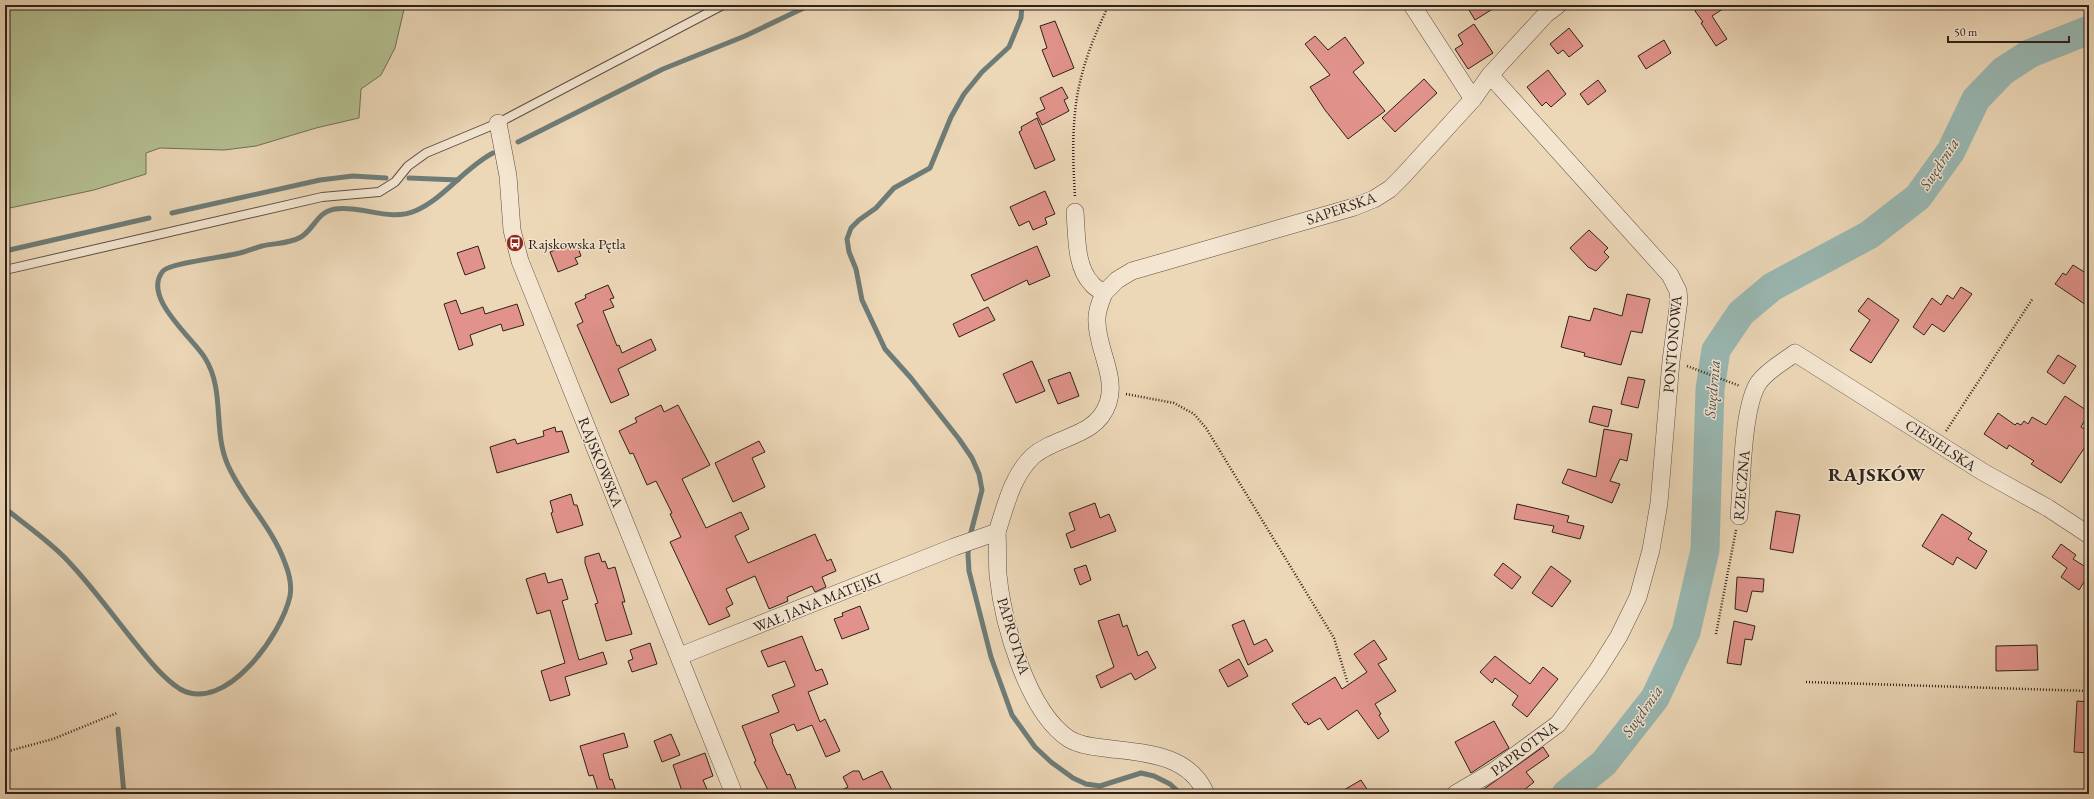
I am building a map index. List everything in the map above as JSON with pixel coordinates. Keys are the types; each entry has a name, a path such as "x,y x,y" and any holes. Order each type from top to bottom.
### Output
{"street":[{"path":"1412,5 1473,99"},
{"name":"SAPERSKA","path":"1104,293 1117,280 1132,271 1354,207 1374,199 1390,189 1473,99 1490,74 1546,14 1558,5"},
{"name":"PONTONOWA","path":"1490,74 1670,275 1678,291 1679,300 1671,361 1659,504 1651,550 1638,597 1618,636 1597,671"},
{"name":"RAJSKOWSKA","path":"498,123 508,176 512,230 520,262 680,656 734,794"},
{"path":"990,535 1014,481 1023,467 1035,455 1082,432 1098,421 1108,403 1110,392 1108,375 1096,323 1098,307 1104,293 1092,284 1084,272 1080,259 1075,212"},
{"name":"CIESIELSKA","path":"1795,353 1983,472 2048,508 2089,535"},
{"name":"RZECZNA","path":"1739,516 1744,450 1752,399 1760,382 1795,353"},
{"name":"PAPROTNA","path":"990,535 1005,615 1019,662 1038,704 1052,725 1070,740 1090,747 1155,755 1175,761 1191,771 1206,794"},
{"name":"WAŁ JANA MATEJKI","path":"680,656 954,547 990,535"},
{"name":"PAPROTNA","path":"1455,794 1494,771 1558,724 1597,671"}],"lane":[{"path":"5,270 322,197 379,192 391,185 408,166 426,153 498,123 723,5"}],"path":[{"path":"1075,212 1073,150 1076,103 1087,58 1108,5"},
{"path":"1938,443 2034,298"},
{"path":"1686,366 1744,388"},
{"path":"1110,392 1174,403 1194,414 1206,428 1334,638 1348,684"},
{"name":"RZECZNA","path":"1716,634 1739,516"},
{"path":"1806,682 2089,691"},
{"path":"5,752 53,739 117,713"}],"green space":[{"path":"5,5 405,5 395,48 381,75 361,89 359,118 316,128 256,146 224,150 160,148 146,153 146,174 94,190 5,209"}],"building":[{"path":"1466,5 1499,5 1475,20"},
{"path":"1704,5 1729,5 1712,16 1727,39 1716,46 1701,23 1703,22 1695,11"},
{"path":"1055,21 1074,68 1053,77 1042,50 1047,48 1040,26"},
{"path":"1474,24 1493,53 1468,69 1455,49 1463,44 1458,35"},
{"path":"1569,28 1583,46 1569,57 1563,50 1558,54 1550,44"},
{"path":"1315,36 1328,50 1345,37 1364,63 1353,72 1385,111 1348,139 1325,110 1310,87 1330,75 1305,44"},
{"path":"1664,40 1671,53 1646,69 1638,56"},
{"path":"1548,70 1566,94 1551,107 1546,102 1542,106 1527,87"},
{"path":"1424,79 1437,93 1395,132 1382,118"},
{"path":"1598,80 1606,91 1588,105 1580,94"},
{"path":"1062,87 1068,98 1064,100 1069,111 1042,125 1036,113 1045,109 1040,98"},
{"path":"1037,118 1055,160 1035,169 1019,132 1022,130 1021,127"},
{"path":"1045,191 1055,214 1045,218 1047,224 1033,230 1029,221 1019,226 1010,207"},
{"path":"1589,230 1608,248 1604,252 1609,257 1596,271 1588,267 1570,248"},
{"path":"576,242 581,256 575,258 578,264 558,272 550,252"},
{"path":"478,246 485,268 465,275 457,253"},
{"path":"1037,246 1050,276 1029,285 1027,280 984,301 971,275"},
{"path":"2073,265 2089,275 2089,307 2055,284 2063,273 2066,275"},
{"path":"608,285 614,298 610,299 614,307 603,311 617,346 619,345 622,353 651,339 656,350 618,369 629,395 611,403 577,325 583,322 575,303 586,298 585,295"},
{"path":"1961,287 1972,294 1944,332 1932,324 1924,335 1913,327 1932,298 1941,305 1947,295 1953,299"},
{"path":"1627,294 1650,299 1642,333 1631,331 1621,365 1584,356 1585,353 1561,347 1569,316 1590,321 1594,308 1622,316"},
{"path":"1868,298 1899,320 1871,363 1850,350 1870,320 1858,311"},
{"path":"456,300 461,314 483,307 485,314 517,304 524,325 503,331 501,324 470,335 473,345 459,350 444,304"},
{"path":"988,307 995,320 959,337 953,324"},
{"path":"2058,355 2076,366 2064,384 2047,372"},
{"path":"1032,361 1045,391 1016,403 1003,374"},
{"path":"1070,372 1079,396 1058,404 1048,380"},
{"path":"1628,377 1645,380 1638,408 1621,404"},
{"path":"2065,396 2089,412 2081,427 2088,431 2084,436 2089,441 2061,483 2031,464 2034,461 2009,445 2007,449 1984,434 1998,413 2015,425 2017,423 2021,425 2024,421 2028,424 2032,417 2046,425"},
{"path":"661,405 664,412 678,405 710,465 682,479 706,528 741,512 749,529 735,536 748,563 815,534 827,561 831,559 836,571 822,577 826,587 815,592 812,586 787,597 788,601 769,609 755,576 726,589 733,604 726,608 730,616 709,625 670,542 681,537 670,514 672,513 656,481 647,485 633,453 630,454 619,431 637,422 635,418"},
{"path":"1593,406 1612,410 1608,427 1589,422"},
{"path":"555,427 556,432 562,431 569,452 497,473 490,447 515,439 517,444 544,436 543,431"},
{"path":"1604,429 1632,434 1627,461 1620,459 1610,481 1620,484 1612,503 1562,483 1568,469 1596,477"},
{"path":"759,441 765,452 752,458 765,487 733,502 715,463"},
{"path":"571,494 574,505 577,505 583,525 557,533 551,513 553,512 550,501"},
{"path":"1095,503 1100,518 1109,514 1116,531 1071,548 1066,534 1075,530 1069,513"},
{"path":"1517,504 1569,516 1567,522 1584,526 1580,539 1552,532 1554,526 1514,519"},
{"path":"1776,511 1800,515 1793,553 1770,549"},
{"path":"1942,514 1972,533 1968,539 1987,551 1976,569 1957,557 1953,565 1922,546"},
{"path":"2061,544 2076,555 2073,559 2089,569 2089,574 2079,590 2061,577 2067,568 2052,557"},
{"path":"599,553 602,562 605,561 608,569 615,567 625,602 622,602 632,634 606,641 595,604 598,603 585,563 585,557"},
{"path":"1503,563 1521,577 1512,589 1494,575"},
{"path":"1086,565 1091,580 1080,585 1074,569"},
{"path":"1551,566 1571,581 1552,607 1532,593"},
{"path":"545,573 548,583 562,579 568,599 562,601 579,660 603,652 607,664 565,677 570,695 550,701 541,671 565,663 550,610 537,614 526,579"},
{"path":"1737,577 1764,579 1763,592 1752,591 1747,612 1735,609"},
{"path":"860,606 869,629 842,639 834,619 843,616 842,613"},
{"path":"1119,614 1123,627 1127,625 1138,656 1147,651 1156,668 1135,680 1131,673 1101,688 1096,676 1114,667 1098,621"},
{"path":"1244,620 1254,645 1266,639 1273,651 1248,665 1232,625"},
{"path":"1734,621 1755,626 1752,640 1745,639 1741,665 1727,663"},
{"path":"802,636 816,671 822,669 828,684 808,692 820,722 825,719 840,751 826,757 812,725 797,731 794,724 770,734 773,741 772,742 787,775 790,774 798,794 770,794 754,762 756,761 742,726 779,712 772,695 795,686 785,661 768,667 761,651"},
{"path":"1374,640 1387,659 1378,664 1396,691 1375,704 1381,714 1379,715 1389,731 1378,739 1357,710 1328,730 1320,718 1308,725 1307,722 1305,723 1292,704 1335,677 1342,689 1367,672 1354,654"},
{"path":"650,643 657,664 632,672 628,661 633,659 630,650"},
{"path":"2037,645 2038,670 1996,671 1996,646"},
{"path":"1495,656 1530,684 1543,667 1558,679 1527,717 1512,705 1518,696 1495,678 1492,683 1480,672"},
{"path":"1239,659 1248,676 1228,687 1219,670"},
{"path":"2077,701 2089,702 2089,753 2074,752"},
{"path":"1494,721 1509,748 1471,773 1455,742"},
{"path":"624,733 628,747 603,754 610,780 612,779 617,794 599,794 593,775 589,776 580,746"},
{"path":"671,734 680,755 662,762 654,741"},
{"path":"1543,747 1549,756 1526,772 1534,782 1519,794 1486,794 1484,789"},
{"path":"705,753 713,776 703,780 709,794 683,794 673,765"},
{"path":"853,771 859,771 863,780 882,771 894,794 834,794 848,787 843,777"},
{"path":"1361,780 1370,794 1337,794"}],"waterway":[{"path":"518,142 663,69 745,36 810,5"},
{"path":"1022,5 1021,18 1009,47 982,72 964,94 951,117 930,168 894,188 876,208 859,220 851,228 847,239 849,252 856,269 862,300 885,349 911,378 959,439 972,458 979,474 982,490 970,536 968,554 969,571 991,657 1012,715 1035,747 1051,762 1073,778 1086,784 1100,786 1141,773 1154,776 1170,784 1181,794"},
{"name":"Swędrnia","path":"1566,794 1604,763 1655,698 1686,632 1705,550 1710,389 1716,350 1741,313 1772,287 1869,235 1918,197 1951,151 1976,99 2003,71 2031,53 2089,30"},
{"path":"5,508 44,539 67,560 151,662 174,685 180,689 197,694 215,691 232,681 249,666 264,649 276,630 285,612 290,596 290,579 285,563 273,537 241,489 227,463 220,437 217,396 211,370 205,358 163,305 159,293 158,281 163,271 176,265 233,255 262,246 287,242 301,237 324,213 335,209 345,208 395,215 415,211 436,199 473,167 493,153"},
{"path":"172,213 320,180 353,176 386,178"},
{"path":"409,178 458,180"},
{"path":"5,251 149,218"},
{"path":"118,729 124,794"}],"place":[{"name":"Rajskowska Pętla","path":"515,243"}],"district":[{"name":"RAJSKÓW","path":"1877,474"}]}
